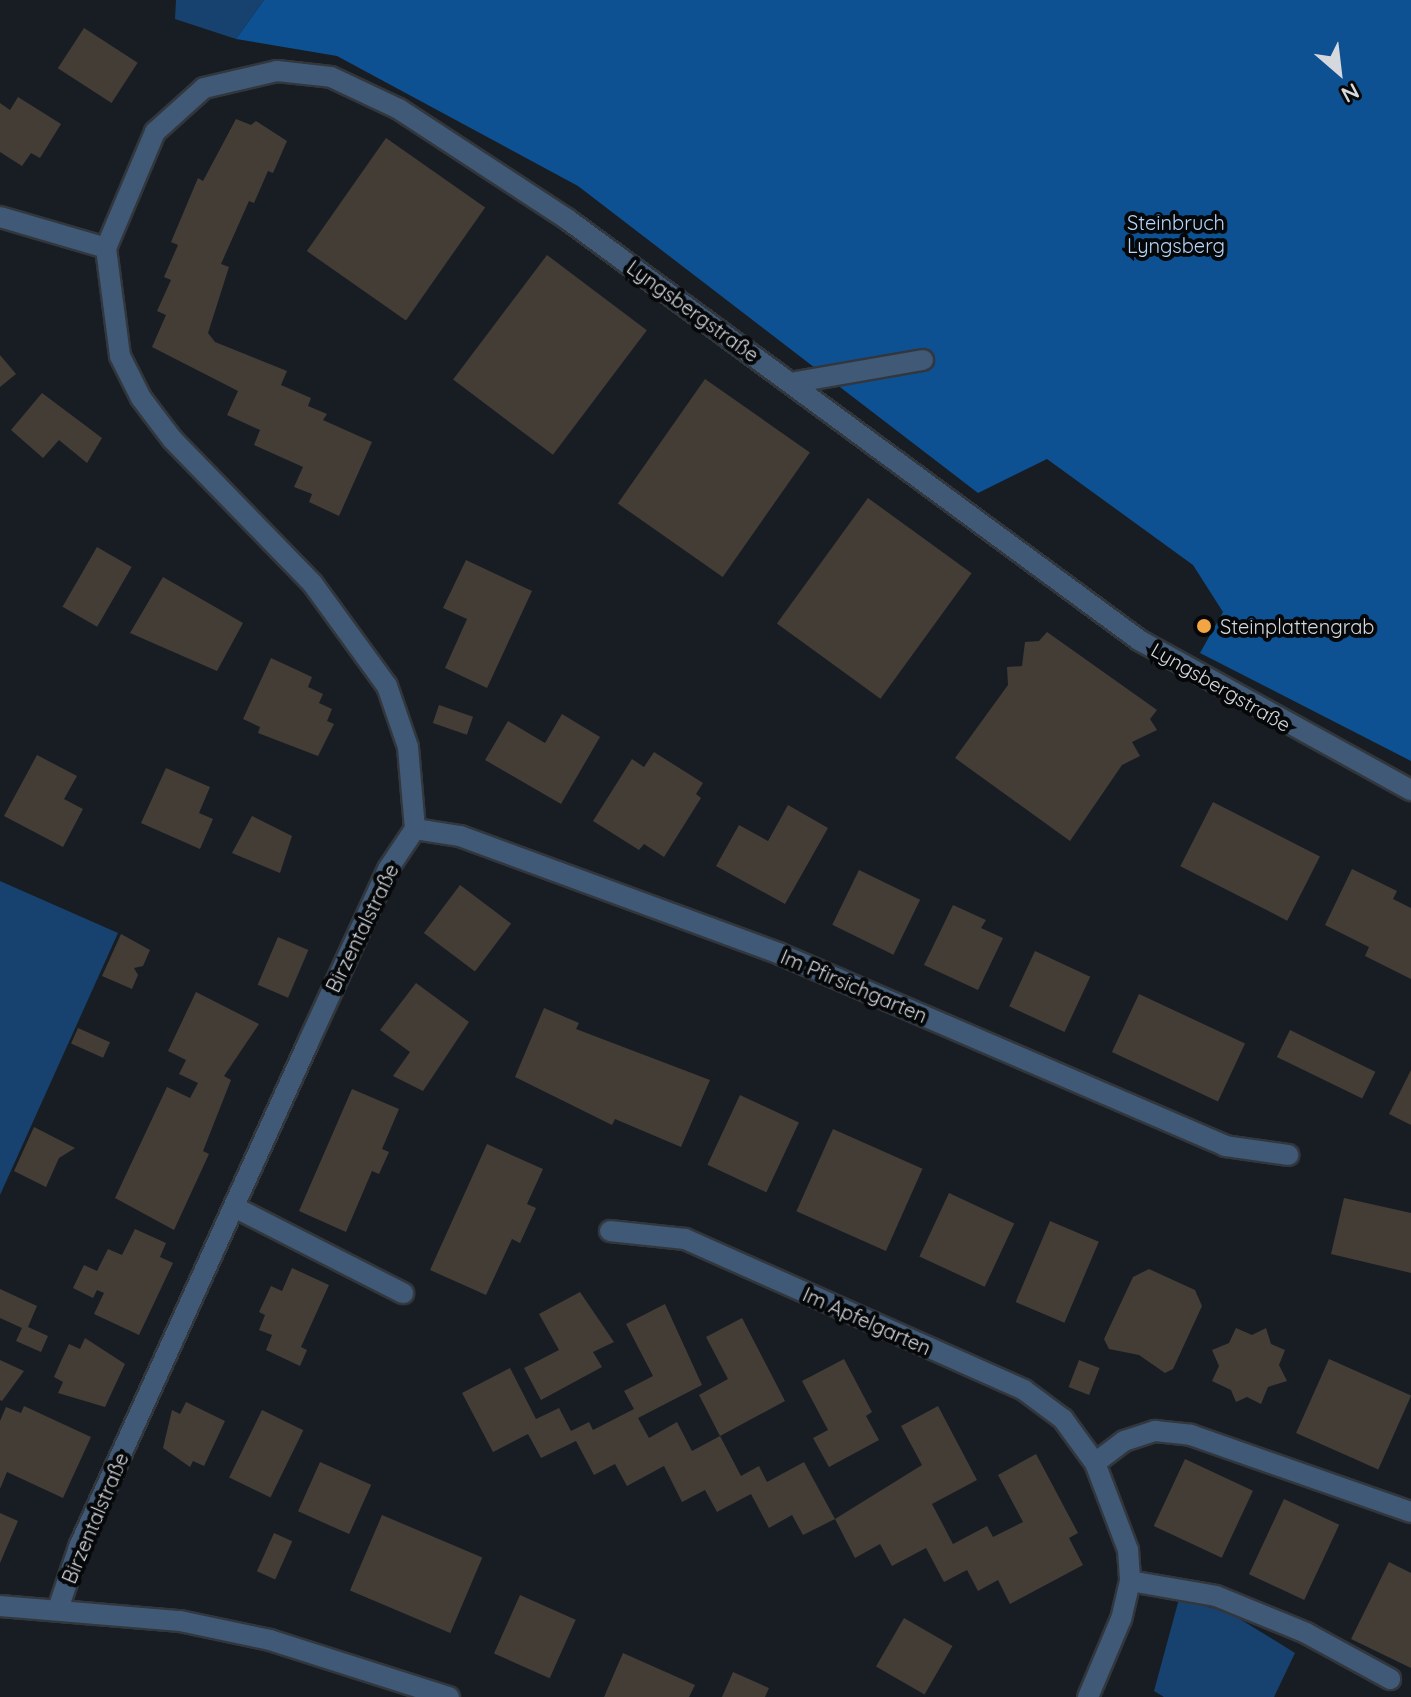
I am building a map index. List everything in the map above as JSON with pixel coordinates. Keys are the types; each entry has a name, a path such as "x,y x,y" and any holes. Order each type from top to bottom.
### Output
{"street":[{"name":"Lyngsbergstraße","path":"106,248 155,132 204,88 277,71 331,77 399,109 567,219 1139,640 1411,790"},
{"path":"0,217 106,248 120,356 141,398 313,584 387,686 408,747 415,829"},
{"path":"791,383 923,360"},
{"name":"Im Pfirsichgarten","path":"415,829 460,836 780,954 1225,1146 1288,1155"},
{"name":"Birzentalstraße","path":"58,1609 79,1547 388,869 415,829"},
{"path":"234,1207 403,1293"},
{"name":"Im Apfelgarten","path":"610,1231 685,1239 1024,1390 1063,1419 1095,1463 1128,1550 1130,1581 1111,1654 1088,1697"},
{"path":"1095,1463 1124,1441 1155,1431 1191,1435 1411,1512"},
{"path":"1130,1581 1216,1596 1306,1633 1390,1679"},
{"path":"0,1606 180,1621 270,1640 449,1697"}],"shaded area":[{"path":"176,0 264,0 236,39 175,19"},
{"path":"0,881 118,933 0,1195"},
{"path":"1179,1599 1230,1613 1295,1653 1274,1697 1164,1697 1154,1691"}],"green space":[{"name":"Steinbruch Lyngsberg","path":"264,0 1411,0 1411,761 1200,653 1223,612 1193,565 1047,459 978,493 578,186 337,56 236,39"}],"building":[{"path":"84,28 138,63 112,103 58,68"},
{"path":"18,97 61,124 40,158 31,153 22,166 0,152 0,103 10,110"},
{"path":"236,119 251,125 256,121 287,141 273,173 268,171 254,203 249,201 221,264 229,267 208,333 215,342 287,371 281,385 311,398 308,406 327,414 323,420 372,442 339,516 309,502 312,494 294,487 303,467 254,445 260,430 227,415 238,391 152,347 166,315 157,311 171,280 164,277 178,245 171,242 198,178 203,181"},
{"path":"386,138 485,207 406,320 307,251"},
{"path":"547,255 647,330 553,455 453,380"},
{"path":"0,355 16,374 0,387"},
{"path":"705,379 810,452 723,577 618,504"},
{"path":"42,393 102,438 87,463 59,440 43,458 11,430"},
{"path":"868,498 972,573 880,699 777,623"},
{"path":"97,547 132,567 97,627 62,607"},
{"path":"466,560 532,591 487,688 445,668 467,619 443,608"},
{"path":"163,577 243,623 217,671 130,633"},
{"path":"1047,632 1157,710 1150,719 1157,730 1132,742 1140,756 1122,765 1070,841 955,758 1008,685 1007,667 1022,666 1025,642 1039,641"},
{"path":"271,658 312,677 308,687 323,694 319,703 332,709 327,721 334,724 318,756 258,733 260,727 243,719"},
{"path":"439,705 473,717 467,735 433,723"},
{"path":"562,714 600,737 561,804 485,760 508,721 545,743"},
{"path":"654,752 703,783 696,794 701,798 664,857 644,844 639,850 593,821 632,759 644,767"},
{"path":"37,755 77,776 64,799 83,809 63,847 4,816"},
{"path":"166,768 210,787 199,813 213,819 200,849 141,823"},
{"path":"1213,802 1320,856 1287,921 1180,866"},
{"path":"788,805 828,828 785,904 716,866 739,825 768,841"},
{"path":"252,816 292,836 280,873 232,853"},
{"path":"1352,869 1397,891 1393,899 1411,908 1411,979 1365,956 1369,947 1325,925"},
{"path":"859,870 920,900 893,955 832,925"},
{"path":"460,885 511,924 475,971 424,933"},
{"path":"953,905 986,920 981,928 1003,938 978,990 924,965"},
{"path":"121,934 150,950 143,966 134,968 138,975 132,989 102,976"},
{"path":"278,937 308,950 288,998 258,985"},
{"path":"1035,951 1090,977 1065,1032 1009,1006"},
{"path":"416,983 469,1022 423,1091 393,1076 410,1052 380,1030"},
{"path":"196,992 259,1024 224,1076 231,1080 203,1151 209,1154 174,1230 115,1198 167,1087 190,1098 198,1083 179,1074 186,1060 168,1051"},
{"path":"1139,994 1245,1043 1218,1101 1112,1052"},
{"path":"544,1008 579,1023 576,1029 710,1080 681,1147 615,1119 612,1125 515,1077"},
{"path":"78,1028 110,1042 103,1058 71,1044"},
{"path":"1290,1030 1375,1072 1362,1099 1277,1057"},
{"path":"1411,1070 1411,1125 1389,1114"},
{"path":"352,1089 399,1109 382,1149 389,1152 379,1174 372,1171 346,1232 299,1211"},
{"path":"740,1095 799,1122 766,1192 707,1165"},
{"path":"34,1127 75,1148 59,1158 46,1187 14,1171"},
{"path":"833,1129 923,1169 886,1251 796,1211"},
{"path":"487,1144 543,1169 527,1204 536,1208 520,1243 512,1239 486,1295 430,1270"},
{"path":"949,1193 1014,1223 985,1287 919,1256"},
{"path":"1344,1198 1411,1213 1411,1273 1331,1254"},
{"path":"1050,1221 1099,1242 1064,1323 1016,1302"},
{"path":"135,1229 166,1243 160,1257 173,1263 139,1335 94,1314 104,1293 97,1290 93,1298 73,1288 84,1265 97,1271 108,1249 122,1255"},
{"path":"292,1268 329,1285 301,1347 307,1350 300,1366 266,1350 272,1335 259,1330 265,1315 259,1312 271,1286 282,1291"},
{"path":"1149,1269 1195,1290 1202,1306 1173,1369 1165,1373 1139,1355 1109,1349 1104,1339 1133,1277"},
{"path":"0,1289 37,1306 28,1327 48,1336 41,1352 16,1341 22,1328 0,1318"},
{"path":"580,1292 614,1342 593,1352 602,1367 541,1400 524,1368 559,1350 539,1314"},
{"path":"665,1304 702,1385 638,1418 649,1438 677,1422 692,1451 720,1436 741,1476 759,1466 767,1482 804,1462 835,1519 803,1535 792,1515 769,1528 751,1494 717,1512 705,1490 682,1502 664,1466 627,1486 615,1464 594,1475 576,1441 541,1458 528,1434 493,1452 462,1393 510,1368 536,1419 559,1408 571,1431 589,1422 593,1430 634,1409 624,1391 653,1376 626,1324"},
{"path":"742,1318 785,1401 720,1436 699,1395 728,1379 706,1337"},
{"path":"1236,1328 1252,1335 1266,1328 1271,1344 1285,1350 1279,1365 1287,1381 1268,1387 1261,1404 1247,1397 1236,1402 1231,1390 1212,1381 1219,1366 1212,1350 1229,1343"},
{"path":"85,1338 125,1364 105,1407 58,1393 63,1382 54,1377 69,1344 80,1349"},
{"path":"844,1359 872,1412 866,1416 879,1440 829,1467 813,1438 828,1430 802,1381"},
{"path":"1329,1359 1411,1396 1378,1470 1296,1433"},
{"path":"0,1360 24,1371 2,1401 0,1400"},
{"path":"1079,1360 1100,1368 1089,1395 1069,1387"},
{"path":"186,1402 225,1421 204,1466 193,1461 190,1467 163,1448 172,1410 180,1414"},
{"path":"24,1406 91,1437 63,1498 7,1472 0,1489 0,1421 6,1407 21,1413"},
{"path":"938,1406 977,1480 932,1504 953,1544 987,1526 993,1537 1023,1522 998,1475 1036,1454 1078,1533 1069,1538 1083,1565 1010,1604 998,1580 978,1591 967,1570 944,1582 926,1548 892,1566 880,1544 855,1558 835,1519 922,1465 901,1426"},
{"path":"262,1410 303,1430 270,1498 229,1477"},
{"path":"1185,1459 1253,1491 1222,1558 1154,1526"},
{"path":"320,1462 371,1485 349,1534 298,1511"},
{"path":"1284,1499 1339,1525 1304,1600 1249,1574"},
{"path":"0,1513 18,1521 0,1563"},
{"path":"382,1515 482,1558 450,1633 350,1590"},
{"path":"274,1533 292,1541 275,1580 257,1571"},
{"path":"1389,1562 1411,1573 1411,1668 1351,1639"},
{"path":"520,1595 576,1620 550,1678 494,1653"},
{"path":"904,1618 952,1646 924,1694 876,1666"},
{"path":"623,1653 695,1685 689,1697 604,1697"},
{"path":"733,1672 769,1688 765,1697 722,1697"}],"place":[{"name":"Steinplattengrab","path":"1204,626"}]}
